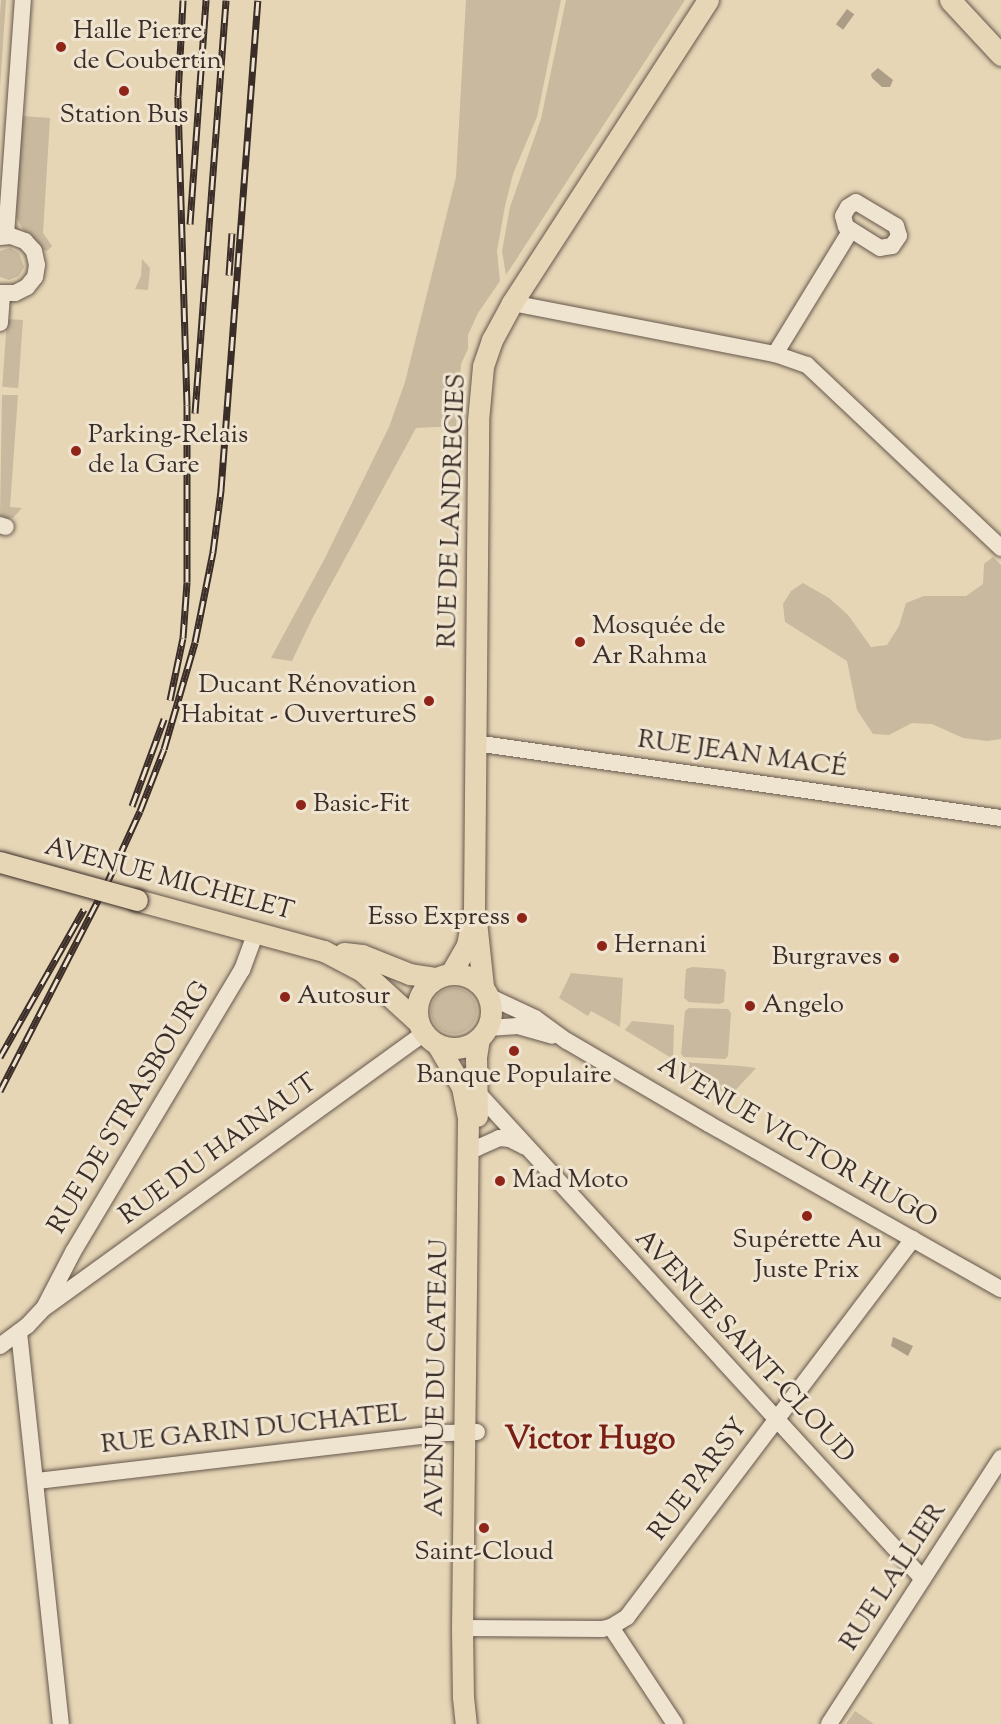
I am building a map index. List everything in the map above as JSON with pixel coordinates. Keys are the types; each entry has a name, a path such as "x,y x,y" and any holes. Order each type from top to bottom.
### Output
{"main road":[{"name":"RUE DE LANDRECIES","path":"486,991 474,909 479,393 490,346 512,303 708,0"},
{"path":"950,0 1001,55"},
{"name":"AVENUE MICHELET","path":"0,862 324,951 362,956 410,974 443,976"},
{"name":"RUE DE LANDRECIES","path":"443,976 467,945 474,909"},
{"name":"AVENUE MICHELET","path":"324,951 362,971 426,1033"},
{"path":"443,976 471,977 486,991 491,1010 483,1034 459,1048 426,1033 419,997 443,976"},
{"name":"AVENUE DU CATEAU","path":"426,1033 462,1087 472,1148"},
{"name":"AVENUE DU CATEAU","path":"466,1722 463,1696 469,1628 472,1148 483,1034"}],"street":[{"path":"0,323 1,293 11,294 24,290 33,281 37,269 36,256 28,244 16,237 3,236 23,0"},
{"path":"775,354 851,231"},
{"path":"512,303 796,360 820,374 1001,548"},
{"name":"RUE JEAN MACÉ","path":"475,743 1001,818"},
{"name":"RUE DE STRASBOURG","path":"44,1308 73,1252 242,970 256,932"},
{"name":"AVENUE VICTOR HUGO","path":"486,991 535,1018 567,1041 1001,1289"},
{"name":"AVENUE VICTOR HUGO","path":"483,1034 518,1026 567,1041"},
{"name":"RUE DU HAINAUT","path":"44,1308 426,1033"},
{"name":"AVENUE SAINT-CLOUD","path":"477,1092 923,1579"},
{"name":"AVENUE SAINT-CLOUD","path":"472,1148 494,1139 504,1138 528,1149"},
{"name":"RUE PARSY","path":"611,1627 631,1612 913,1239"},
{"path":"0,1346 19,1332 44,1308"},
{"path":"19,1332 37,1480 61,1724"},
{"name":"RUE GARIN DUCHATEL","path":"37,1480 471,1432"},
{"name":"RUE LALLIER","path":"829,1724 1001,1458"},
{"path":"469,1628 611,1627 675,1724"}],"shaded area":[{"path":"1,0 6,0 0,87 0,15"},
{"path":"466,0 561,0 537,117 513,174 505,206 497,251 500,281 478,313 468,335 468,349 461,364 456,426 416,428 312,619 292,661 271,658 324,560 389,427 405,382 456,177"},
{"path":"566,0 685,0 506,275 502,251 510,207 541,119"},
{"path":"847,9 854,14 843,30 836,24"},
{"path":"878,68 893,80 890,87 882,87 872,78 871,74"},
{"path":"21,116 50,118 43,233 52,246 47,251 41,249 24,231 16,217"},
{"path":"10,248 19,253 24,267 19,276 9,280 0,277 0,251"},
{"path":"142,259 150,268 148,290 135,289 141,276"},
{"path":"7,319 23,320 18,388 2,387"},
{"path":"2,395 18,395 10,507 22,508 13,518 5,519 0,516"},
{"path":"993,557 1001,565 1001,739 987,741 963,738 932,724 912,723 889,735 873,734 857,710 847,661 785,622 783,604 791,591 803,583 829,598 848,615 871,647 887,645 899,626 906,603 924,596 966,596 983,584 984,564"},
{"path":"692,967 723,969 726,972 724,1002 719,1004 689,1002 684,998 686,969"},
{"path":"571,973 623,978 620,1027 591,1011 588,1016 559,998"},
{"path":"454,988 470,995 477,1011 470,1027 454,1034 438,1027 431,1011 438,995"},
{"path":"689,1008 728,1009 731,1013 728,1056 725,1059 684,1057 681,1054 685,1011"},
{"path":"632,1021 674,1025 673,1059 625,1030"},
{"path":"680,1062 756,1068 730,1096 719,1090 721,1085"},
{"path":"893,1337 913,1346 908,1356 891,1346"},
{"path":"855,1711 874,1724 846,1724"}],"railway":[{"path":"170,700 183,638 187,582 187,405 178,96 183,0"},
{"path":"190,224 206,0"},
{"path":"195,413 226,0"},
{"path":"0,1091 107,883 140,811 164,749 195,642 213,552 221,490 258,0"},
{"path":"229,275 232,233"},
{"path":"132,806 164,719"},
{"path":"0,1057 84,909"}],"place":[{"name":"Halle Pierre de Coubertin","path":"61,47"},
{"name":"Station Bus","path":"124,91"},
{"name":"Parking-Relais de la Gare","path":"76,451"},
{"name":"Mosquée de Ar Rahma","path":"580,642"},
{"name":"Ducant Rénovation Habitat - OuvertureS","path":"429,701"},
{"name":"Basic-Fit","path":"301,805"},
{"name":"Esso Express","path":"522,918"},
{"name":"Hernani","path":"602,946"},
{"name":"Burgraves","path":"894,958"},
{"name":"Autosur","path":"285,997"},
{"name":"Angelo","path":"750,1006"},
{"name":"Banque Populaire","path":"514,1051"},
{"name":"Mad Moto","path":"500,1181"},
{"name":"Supérette Au Juste Prix","path":"807,1216"},
{"name":"Saint-Cloud","path":"484,1528"}],"district":[{"name":"Victor Hugo","path":"590,1440"}]}
